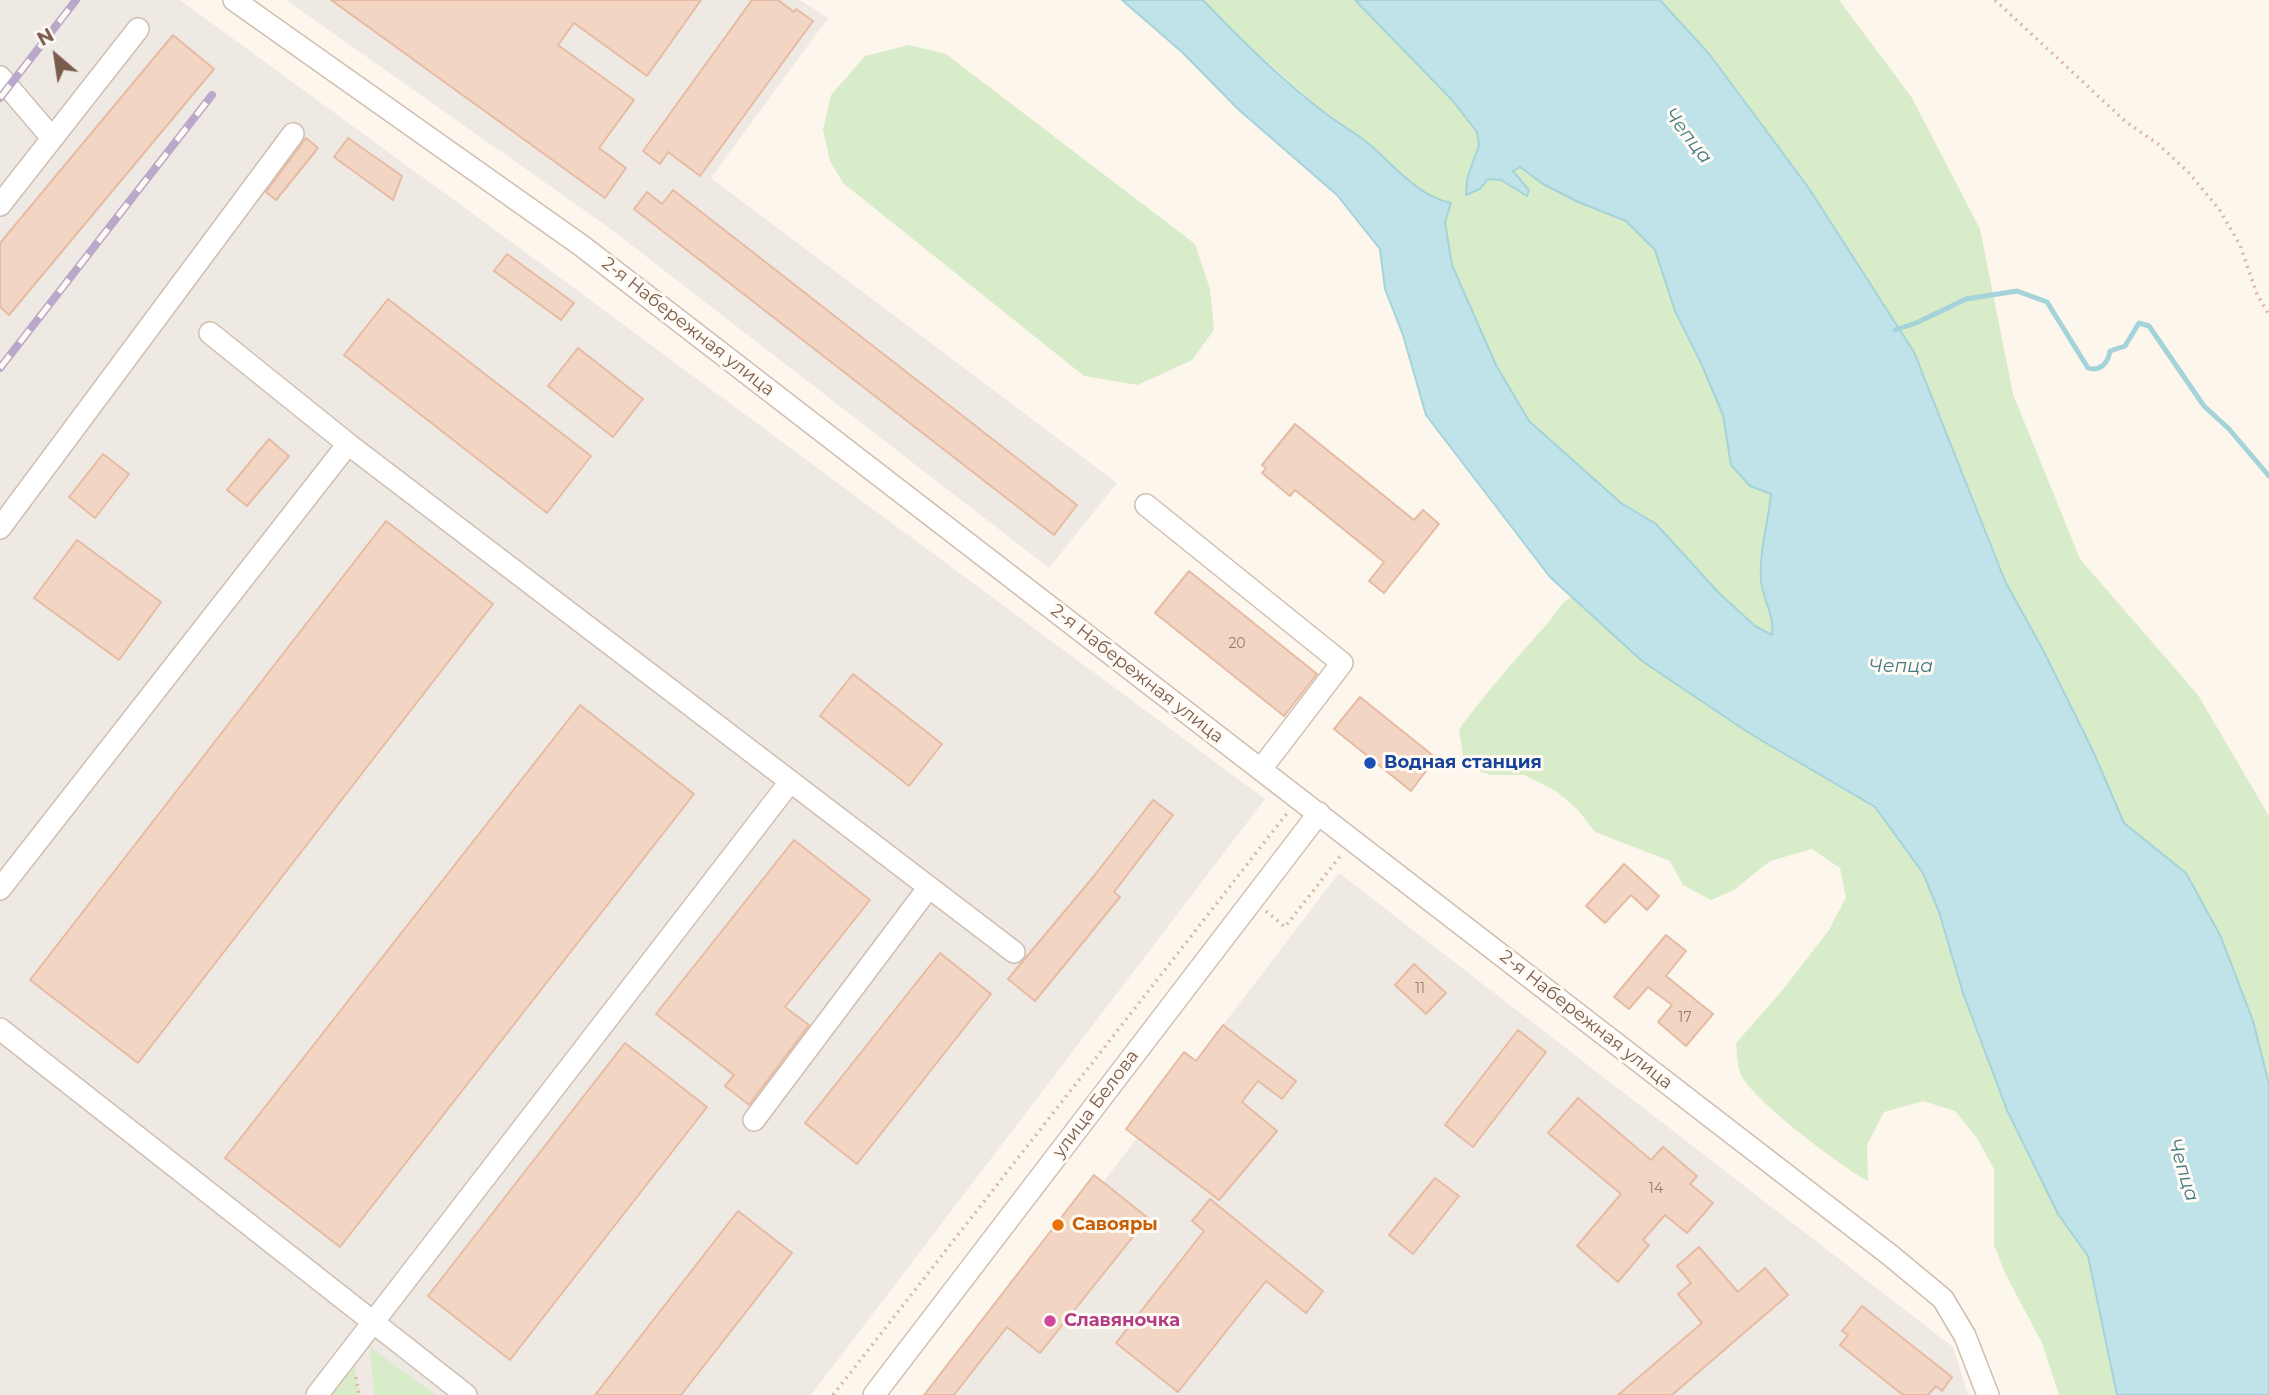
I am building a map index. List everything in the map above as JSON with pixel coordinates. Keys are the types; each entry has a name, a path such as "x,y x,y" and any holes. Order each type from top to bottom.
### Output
{"street":[{"name":"2-я Набережная улица","path":"234,0 582,246 1890,1255 1943,1300 1965,1336 1988,1395"},
{"path":"0,205 138,29"},
{"path":"0,77 52,138"},
{"path":"0,528 293,134"},
{"path":"210,333 348,444 1014,952"},
{"path":"0,889 348,444"},
{"path":"1146,505 1342,663 1261,769"},
{"path":"317,1395 790,782"},
{"name":"улица Белова","path":"874,1395 1319,813"},
{"path":"754,1119 929,887"},
{"path":"0,1029 466,1395"}],"path":[{"path":"1995,0 2126,122 2158,144 2189,173 2219,209 2240,245 2256,294 2269,315"},
{"path":"833,1395 1290,810"},
{"path":"1252,900 1284,927 1344,851"}],"shaded area":[{"path":"0,0 180,0 1265,799 811,1395 0,1395"},
{"path":"286,0 800,0 828,18 711,178 1117,483 1049,568 608,227"},
{"path":"1339,873 1953,1347 1968,1395 941,1395"}],"green space":[{"path":"1203,0 1355,0 1452,100 1477,132 1479,145 1467,179 1480,189 1488,179 1501,180 1529,189 1513,170 1520,167 1543,184 1578,202 1626,221 1655,250 1675,311 1723,415 1731,465 1750,486 1771,494 1761,583 1773,624 1773,635 1755,626 1719,593 1656,524 1621,503 1529,421 1496,365 1452,265 1440,200 1413,186 1368,143 1325,113 1230,29"},
{"path":"1660,0 1839,0 1912,98 1980,229 2013,394 2080,559 2198,695 2269,816 2269,1084 2253,1021 2221,937 2186,873 2124,823 2093,751 2005,581 1914,352 1808,187 1711,55"},
{"path":"909,45 946,54 1195,244 1210,289 1214,330 1192,360 1138,385 1084,376 843,183 830,161 823,130 831,95 865,56"},
{"path":"1572,597 1642,661 1749,733 1875,807 1923,873 1939,912 1963,993 2007,1110 2058,1214 2088,1256 2117,1395 2059,1395 2042,1343 2006,1275 1994,1245 1994,1169 1977,1138 1955,1111 1923,1101 1884,1112 1867,1145 1868,1181 1819,1148 1779,1116 1741,1075 1736,1043 1781,992 1829,930 1846,897 1840,868 1812,849 1770,861 1734,890 1711,900 1683,885 1670,861 1595,832 1578,810 1556,791 1524,775 1491,775 1469,768 1463,757 1459,729 1561,605"},
{"path":"370,1347 436,1395 374,1395"},
{"path":"352,1356 359,1395 321,1395"}],"water":[{"name":"Чепца","path":"1122,0 1203,0 1262,59 1309,100 1369,144 1417,187 1451,203 1445,222 1452,265 1496,365 1529,421 1621,503 1656,524 1719,593 1755,626 1772,635 1772,621 1761,581 1762,548 1771,494 1750,486 1731,465 1723,415 1675,311 1655,250 1626,221 1578,202 1543,184 1520,167 1513,171 1529,190 1527,196 1501,180 1488,179 1480,189 1466,195 1467,179 1479,145 1477,132 1452,100 1355,0 1660,0 1710,55 1808,187 1914,352 2005,581 2093,751 2124,823 2186,873 2221,937 2253,1021 2269,1084 2269,1395 2117,1395 2088,1256 2058,1214 2007,1110 1963,993 1939,912 1923,873 1875,807 1749,733 1642,661 1550,577 1426,415 1403,335 1385,289 1380,249 1337,195 1238,109 1182,52"}],"building":[{"path":"331,0 701,0 647,76 574,23 558,45 634,100 599,148 626,168 605,198"},
{"path":"752,0 778,0 813,21 700,176 668,152 660,164 643,151"},
{"path":"173,35 214,69 9,315 0,307 0,243"},
{"path":"306,138 318,148 276,200 266,192"},
{"path":"348,138 402,176 393,200 334,157"},
{"path":"673,190 1077,505 1054,535 634,209 647,192 662,204"},
{"path":"507,254 574,303 561,320 494,271"},
{"path":"388,299 591,456 547,513 344,355"},
{"path":"578,348 643,399 613,437 548,386"},
{"path":"1295,424 1414,520 1423,510 1439,524 1384,593 1369,581 1384,562 1295,490 1290,496 1262,473 1266,468 1262,465"},
{"path":"269,439 289,456 247,506 227,490"},
{"path":"103,454 129,474 95,518 69,497"},
{"path":"386,521 493,604 138,1063 30,980"},
{"path":"77,540 161,602 119,660 34,598"},
{"path":"1189,571 1317,674 1284,716 1155,613"},
{"path":"853,674 942,744 909,786 820,716"},
{"path":"1360,697 1436,758 1411,791 1334,729"},
{"path":"580,705 694,794 340,1247 225,1158"},
{"path":"1153,800 1173,815 1114,892 1120,897 1035,1001 1008,979"},
{"path":"794,840 870,900 785,1007 809,1025 749,1105 725,1086 734,1075 656,1014"},
{"path":"1624,864 1659,896 1647,910 1631,895 1605,923 1586,906"},
{"path":"1666,935 1686,951 1666,976 1713,1014 1686,1046 1658,1022 1672,1005 1648,987 1629,1009 1614,997"},
{"path":"940,953 991,994 857,1164 805,1123"},
{"path":"1414,964 1446,993 1426,1014 1395,985"},
{"path":"1223,1025 1296,1081 1282,1099 1258,1081 1242,1102 1277,1131 1219,1200 1126,1129 1184,1052 1196,1061"},
{"path":"1518,1030 1546,1052 1473,1147 1445,1125"},
{"path":"625,1043 707,1107 510,1360 428,1296"},
{"path":"1578,1098 1651,1160 1663,1147 1697,1176 1690,1184 1713,1203 1687,1233 1665,1215 1643,1240 1649,1245 1618,1282 1577,1246 1621,1194 1548,1133"},
{"path":"1094,1175 1148,1218 1040,1353 1007,1327 954,1395 924,1395"},
{"path":"1435,1178 1459,1196 1413,1254 1389,1235"},
{"path":"1210,1199 1323,1291 1306,1313 1266,1281 1178,1392 1116,1343 1204,1231 1192,1221"},
{"path":"738,1211 792,1253 681,1395 595,1395"},
{"path":"1699,1247 1738,1292 1765,1268 1788,1295 1672,1395 1618,1395 1702,1323 1678,1294 1691,1283 1677,1266"},
{"path":"1862,1306 1952,1377 1942,1391 1936,1386 1928,1395 1903,1395 1840,1345 1848,1335 1842,1331"}],"waterway":[{"path":"1895,330 1966,299 2017,291 2047,302 2088,368 2096,369 2103,366 2110,351 2125,346 2139,323 2149,326 2204,406 2229,429 2269,476"}],"railway":[{"path":"0,98 76,0"},
{"path":"0,368 212,95"}],"place":[{"name":"Водная станция","path":"1370,763"},
{"name":"Савояры","path":"1058,1225"},
{"name":"Славяночка","path":"1050,1321"}]}
